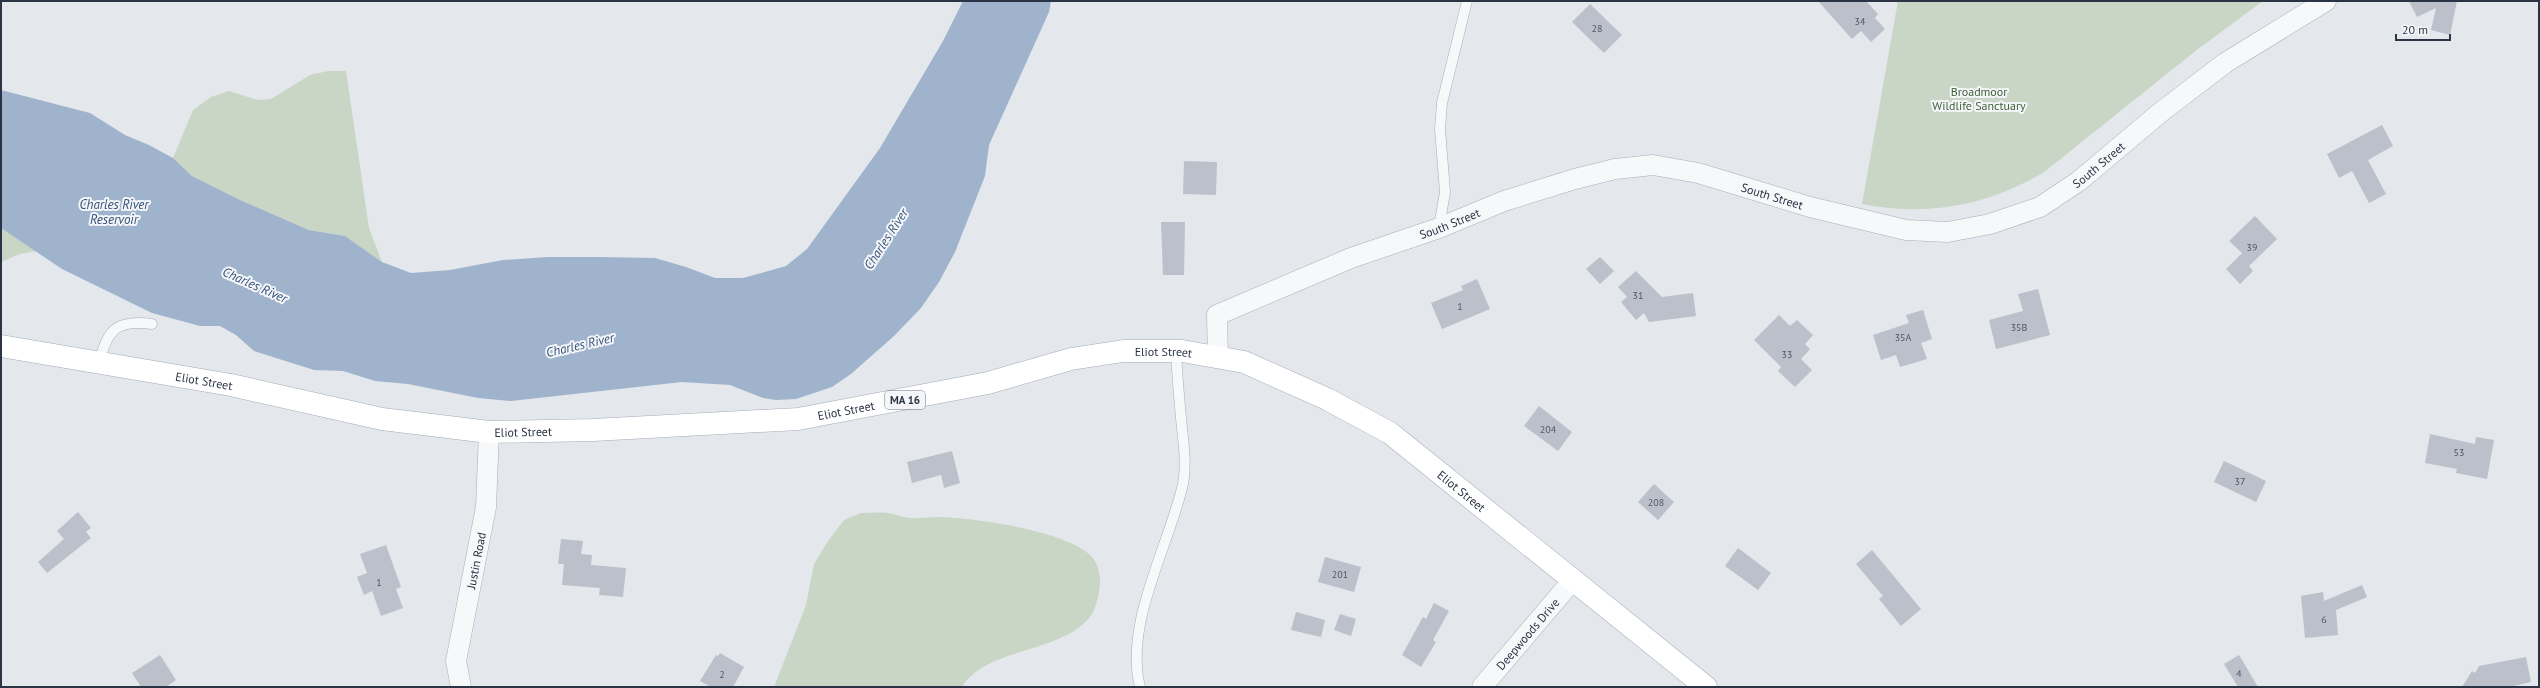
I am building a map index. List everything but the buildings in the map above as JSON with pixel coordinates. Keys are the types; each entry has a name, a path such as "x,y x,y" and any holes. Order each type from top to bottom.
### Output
{"main road":[{"name":"Eliot Street","path":"1,346 99,364 231,385 382,419 489,432 593,430 798,419 988,383 1071,359 1123,351 1176,351 1244,362 1327,399 1390,433 1461,488 1572,581 1706,687"}],"street":[{"name":"South Street","path":"1218,358 1216,315 1351,258 1439,228 1504,201 1575,178 1615,169 1652,165 1698,173 1810,207 1906,230 1948,232 1990,224 2040,207 2079,181 2161,112 2225,63 2326,1"},
{"name":"Justin Road","path":"460,687 456,661 486,507 489,432"},
{"name":"Deepwoods Drive","path":"1482,687 1572,581"}],"lane":[{"path":"1439,228 1445,192 1440,129 1442,102 1467,1"},
{"path":"99,364 104,344 114,331 122,324 133,321 152,324"},
{"path":"1140,687 1137,675 1138,646 1144,610 1183,483 1184,451 1176,351"}],"green space":[{"name":"Broadmoor Wildlife Sanctuary","path":"1898,1 2263,1 2198,49 2043,173 2000,194 1978,201 1933,209 1910,209 1886,208 1862,204"},
{"path":"328,71 346,71 369,228 382,262 345,236 309,230 240,200 192,176 173,158 193,110 211,97 229,91 258,100 271,99 310,75"},
{"path":"1,228 37,251 20,254 1,262"},
{"path":"861,513 888,513 915,518 952,518 995,523 1019,527 1063,540 1080,548 1092,557 1097,565 1100,584 1095,609 1090,617 1077,629 1061,638 988,664 973,674 962,687 774,687 806,605 814,564 828,541 844,520"}],"water":[{"name":"Charles River Reservoir","path":"963,1 1051,1 1049,12 989,145 985,176 955,252 939,282 921,308 894,336 851,374 832,387 796,399 776,400 763,398 730,385 682,382 511,401 478,398 408,384 375,381 343,371 314,370 254,351 236,335 220,326 200,326 152,313 62,269 1,228 1,90 90,113 125,135 149,145 173,158 192,176 240,200 309,230 345,236 382,262 411,273 450,270 503,260 548,257 599,257 655,258 686,267 715,278 743,278 786,266 807,249 880,148 943,41"}],"water label":[{"name":"Charles River","path":"886,239"},
{"name":"Charles River","path":"255,285"},
{"name":"Charles River","path":"580,345"}]}
